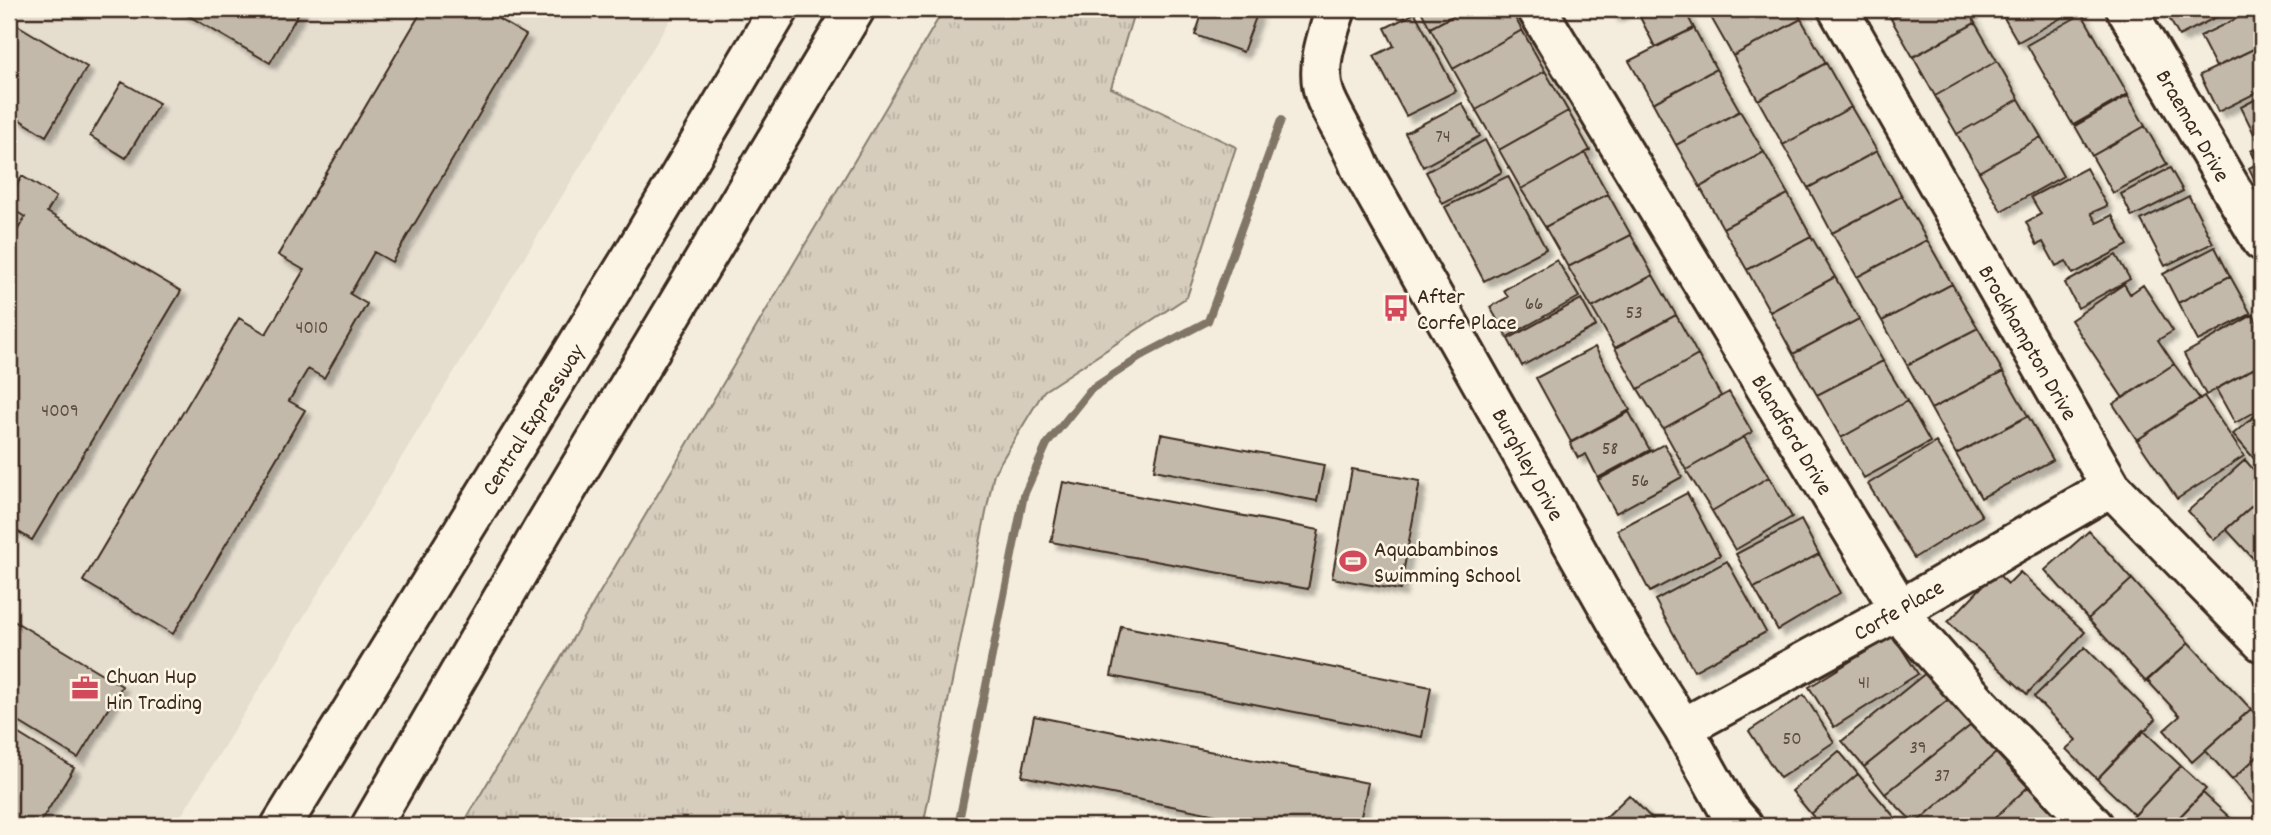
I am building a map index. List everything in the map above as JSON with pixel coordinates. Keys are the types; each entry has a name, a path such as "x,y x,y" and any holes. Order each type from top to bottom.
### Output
{"main road":[{"name":"Central Expressway","path":"281,826 633,255 779,9"},
{"path":"371,826 543,529 855,9"},
{"name":"Burghley Drive","path":"1336,9 1321,66 1325,96 1360,167 1630,645 1683,728 1729,810 1743,826"},
{"name":"Blandford Drive","path":"1537,9 1899,610 1979,704 2094,826"},
{"name":"Brockhampton Drive","path":"1838,9 2111,486 2262,642"},
{"name":"Braemar Drive","path":"2126,9 2262,240"},
{"name":"Corfe Place","path":"1683,728 1899,610 2111,486"}],"shaded area":[{"path":"9,9 677,9 175,826 9,826"}],"green space":[{"path":"944,9 1135,9 1111,88 1236,147 1187,297 1044,391 994,473 923,826 462,826"}],"building":[{"path":"177,9 301,9 270,63"},
{"path":"423,9 481,9 526,35 392,262 374,252 350,294 367,304 324,378 308,369 289,401 305,410 173,634 83,581 239,318 266,334 304,270 278,255"},
{"path":"1204,9 1241,9 1257,14 1243,52 1195,35"},
{"path":"1420,9 1466,9 1430,28"},
{"path":"1466,9 1510,9 1522,30 1453,69 1430,28"},
{"path":"1610,9 1626,9 1614,16"},
{"path":"1684,9 1694,28 1655,47 1637,11"},
{"path":"1714,9 1795,9 1801,19 1733,56 1708,12"},
{"path":"1885,9 1910,9 1891,19"},
{"path":"1910,9 1968,9 1975,23 1913,57 1891,19"},
{"path":"1999,9 2077,9 2018,42"},
{"path":"2164,9 2232,9 2179,36"},
{"path":"2254,10 2262,27 2262,45 2216,67 2200,36"},
{"path":"1415,13 1456,91 1406,116 1374,56 1394,46 1385,28"},
{"path":"2082,14 2128,94 2073,125 2027,45"},
{"path":"1801,19 1826,63 1758,100 1733,56"},
{"path":"9,20 87,67 46,136 9,113"},
{"path":"1975,23 1997,61 1935,96 1913,57"},
{"path":"1694,28 1716,69 1653,103 1629,61"},
{"path":"1522,30 1545,71 1476,110 1453,69"},
{"path":"2262,45 2262,90 2218,112 2200,75"},
{"path":"1997,61 2019,99 1957,134 1935,96"},
{"path":"1826,63 1851,107 1783,145 1758,100"},
{"path":"1716,69 1740,111 1676,145 1653,103"},
{"path":"1545,71 1568,111 1499,150 1476,110"},
{"path":"122,82 159,103 126,158 90,136"},
{"path":"2128,96 2145,126 2092,156 2075,126"},
{"path":"2262,96 2262,140 2258,142 2241,107"},
{"path":"2019,99 2041,137 1979,172 1957,134"},
{"path":"1462,103 1480,136 1423,167 1405,133"},
{"path":"1851,107 1877,151 1808,188 1783,145"},
{"path":"1568,111 1590,150 1521,189 1499,150"},
{"path":"1740,111 1764,152 1700,187 1676,145"},
{"path":"2145,126 2167,164 2113,193 2092,156"},
{"path":"2041,137 2063,176 2001,211 1979,172"},
{"path":"1485,140 1502,172 1443,204 1426,172"},
{"path":"2262,145 2261,193 2249,168 2257,164 2251,151"},
{"path":"1877,151 1902,196 1832,233 1808,188"},
{"path":"1764,152 1788,194 1723,228 1700,187"},
{"path":"1585,153 1608,194 1545,227 1521,189"},
{"path":"2086,168 2107,206 2091,213 2097,223 2112,215 2128,245 2073,274 2066,261 2056,266 2043,242 2037,245 2026,222 2041,214 2031,197"},
{"path":"2170,168 2183,191 2132,217 2121,194"},
{"path":"22,176 56,197 47,212 181,291 32,540 9,526 9,291 18,276 9,270 9,245 25,217 9,207 9,199"},
{"path":"1508,176 1546,249 1484,281 1445,207"},
{"path":"1608,194 1631,235 1568,267 1545,227"},
{"path":"1788,194 1811,236 1747,270 1723,228"},
{"path":"1902,196 1927,240 1857,277 1832,233"},
{"path":"2189,196 2213,243 2165,266 2141,220"},
{"path":"9,207 25,217 9,245"},
{"path":"1631,235 1653,275 1592,308 1568,267"},
{"path":"1811,236 1835,277 1770,312 1747,270"},
{"path":"1927,240 1952,284 1882,321 1857,277"},
{"path":"2215,247 2230,276 2178,303 2163,274"},
{"path":"2116,255 2130,279 2078,308 2065,283"},
{"path":"1557,260 1579,297 1507,337 1490,307 1508,297 1504,290"},
{"path":"1653,275 1676,315 1615,348 1592,308"},
{"path":"2230,276 2251,314 2198,341 2178,303"},
{"path":"1835,277 1859,319 1793,354 1770,312"},
{"path":"1952,284 1978,328 1907,365 1882,321"},
{"path":"2124,284 2130,294 2143,285 2173,331 2158,340 2174,364 2123,398 2071,320"},
{"path":"1581,299 1596,326 1522,366 1508,339"},
{"path":"1676,315 1698,355 1638,389 1615,348"},
{"path":"2253,315 2262,333 2262,364 2206,395 2184,354"},
{"path":"1859,319 1883,361 1817,395 1793,354"},
{"path":"1978,328 2003,372 1931,409 1907,365"},
{"path":"1595,347 1630,410 1571,442 1536,378"},
{"path":"1698,355 1721,396 1663,429 1638,389"},
{"path":"1883,361 1907,401 1841,438 1817,395"},
{"path":"2174,364 2200,399 2137,440 2113,404"},
{"path":"2262,364 2262,408 2235,423 2216,389"},
{"path":"2003,372 2028,416 1956,454 1931,409"},
{"path":"1729,392 1752,432 1686,470 1663,429"},
{"path":"2204,396 2244,456 2177,499 2137,440"},
{"path":"1907,401 1930,442 1864,478 1841,438"},
{"path":"2262,410 2262,468 2233,434"},
{"path":"1629,412 1650,450 1598,478 1586,454 1578,458 1570,443"},
{"path":"2028,416 2053,460 1981,498 1956,454"},
{"path":"1161,434 1324,465 1317,501 1154,470"},
{"path":"1744,437 1769,477 1712,511 1686,470"},
{"path":"1936,442 1982,516 1914,558 1868,484"},
{"path":"1664,444 1682,477 1616,513 1598,480"},
{"path":"2245,460 2262,479 2262,497 2214,540 2188,511"},
{"path":"1352,469 1420,481 1400,590 1332,578"},
{"path":"1769,477 1792,517 1735,550 1712,511"},
{"path":"1063,482 1319,530 1308,589 1051,542"},
{"path":"1687,493 1720,555 1650,592 1617,530"},
{"path":"2262,497 2262,564 2260,566 2226,529"},
{"path":"1801,520 1819,554 1754,588 1736,554"},
{"path":"2089,531 2132,579 2088,619 2045,570"},
{"path":"1819,554 1840,593 1778,630 1754,588"},
{"path":"1727,561 1766,632 1694,671 1655,600"},
{"path":"1996,572 2008,584 2020,572 2085,632 2027,694 1948,622"},
{"path":"2132,579 2189,643 2146,682 2088,619"},
{"path":"9,618 122,686 78,758 9,716"},
{"path":"1121,626 1431,687 1422,737 1111,676"},
{"path":"1893,635 1918,674 1834,727 1809,687"},
{"path":"2189,643 2251,709 2192,762 2164,730 2180,716 2147,680"},
{"path":"2085,647 2156,719 2097,779 2066,749 2076,740 2034,697"},
{"path":"1927,672 1949,699 1864,767 1842,741"},
{"path":"1804,695 1834,742 1780,778 1749,731"},
{"path":"1949,699 1971,725 1885,794 1864,767"},
{"path":"2251,709 2262,722 2262,752 2232,780 2205,750"},
{"path":"1034,716 1368,783 1359,826 1271,826 1022,776"},
{"path":"1971,725 1996,753 1915,824 1885,794"},
{"path":"9,728 74,768 38,826 17,826 9,821"},
{"path":"2143,730 2181,766 2135,815 2097,779"},
{"path":"1839,751 1858,774 1811,814 1792,791"},
{"path":"2262,752 2262,813 2232,780"},
{"path":"1996,753 2028,787 1986,826 1916,826 1915,824"},
{"path":"2181,766 2206,789 2171,826 2139,826 2131,819"},
{"path":"1858,774 1897,820 1890,826 1822,826 1811,814"},
{"path":"2028,787 2062,823 2058,826 1986,826"},
{"path":"2203,793 2239,826 2171,826"},
{"path":"1629,795 1659,826 1597,826"}],"waterway":[{"path":"958,826 1024,495 1047,444 1090,390 1145,354 1208,321 1281,120"}],"place":[{"name":"After Corfe Place","path":"1396,308"},
{"name":"Aquabambinos Swimming School","path":"1353,561"},
{"name":"Chuan Hup Hin Trading","path":"85,688"}]}
